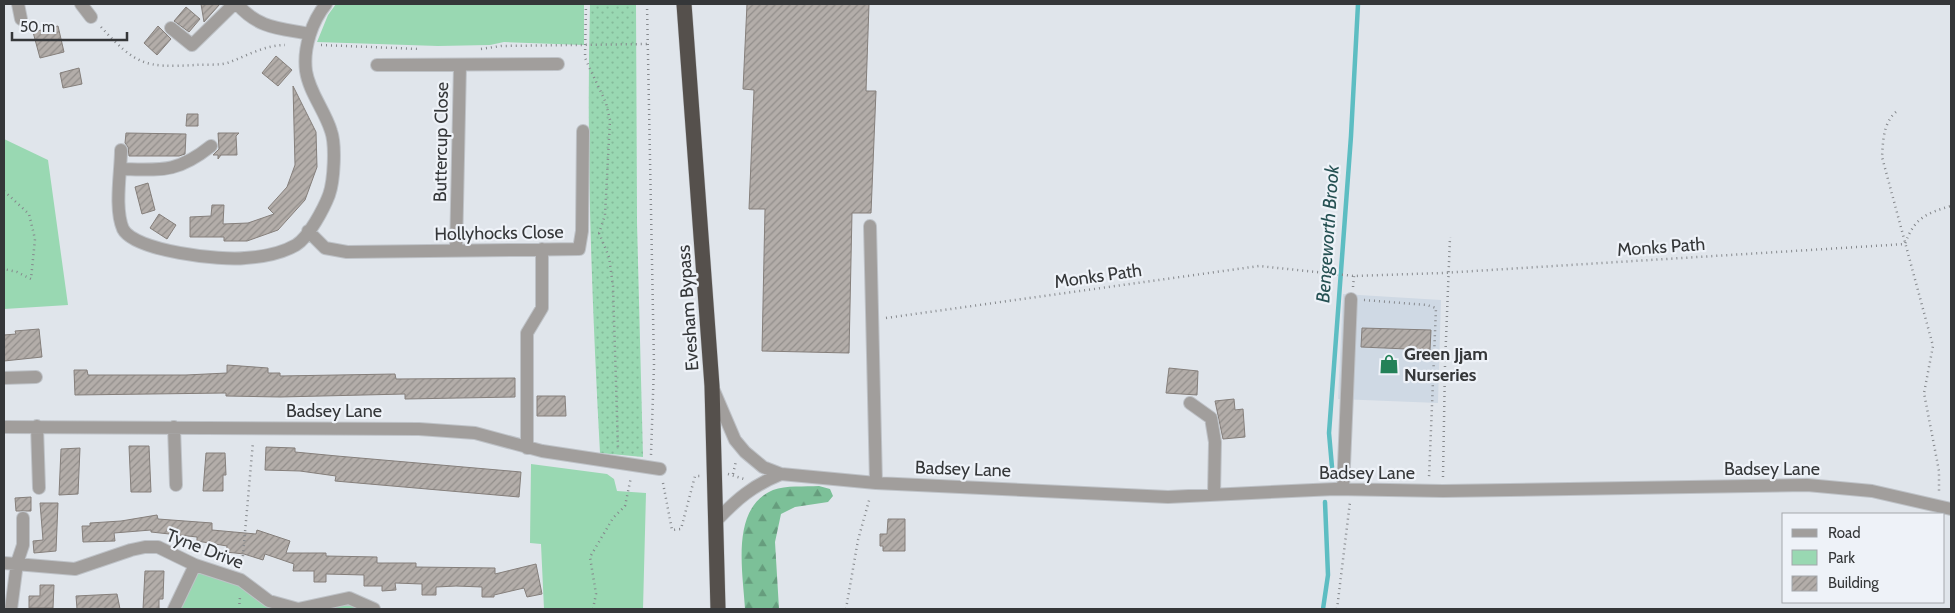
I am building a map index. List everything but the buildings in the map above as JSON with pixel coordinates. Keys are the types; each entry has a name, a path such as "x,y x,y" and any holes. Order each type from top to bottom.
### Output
{"highway":[{"name":"Evesham Bypass","path":"684,4 712,386 718,609"}],"street":[{"path":"18,4 21,19"},
{"path":"81,4 91,16"},
{"path":"171,28 192,46 236,4 255,22 309,39"},
{"path":"121,150 118,199 123,228 137,241 165,251 243,259 273,254 297,244 308,231 328,199 333,174 332,132 306,72 309,39 326,4"},
{"name":"Buttercup Close","path":"456,251 460,64"},
{"name":"Buttercup Close","path":"378,65 558,64"},
{"name":"Hollyhocks Close","path":"308,231 325,248 347,252 579,249 581,237 583,131"},
{"path":"121,169 161,170 178,167 192,161 211,146"},
{"path":"870,226 874,483"},
{"path":"527,448 527,333 542,308 542,249"},
{"path":"1343,489 1351,299"},
{"path":"4,378 36,377"},
{"name":"Badsey Lane","path":"712,386 736,440 744,452 763,466 781,474 874,483 1168,497 1343,489 1443,491 1807,485 1872,490 1951,508"},
{"path":"1190,402 1211,418 1215,442 1214,495"},
{"path":"37,426 39,488"},
{"name":"Badsey Lane","path":"4,427 419,429 475,434 527,448 655,468"},
{"path":"174,427 176,485"},
{"path":"716,521 739,497 751,488 781,474"},
{"path":"11,609 10,563 23,544 24,518"},
{"name":"Tyne Drive","path":"10,563 75,569 145,547 158,547 195,564 241,580 269,601 298,609 349,598 374,609"},
{"path":"174,609 195,564"}],"path":[{"path":"586,4 585,58 606,103 610,120 605,216 599,233 609,258 613,286 618,463"},
{"path":"647,4 655,468 672,530 681,529 695,476 733,474"},
{"path":"309,39 424,50"},
{"path":"473,49 490,49 501,46 647,44"},
{"path":"1896,112 1890,117 1884,137 1882,157 1933,346 1924,393 1939,471 1938,506"},
{"path":"4,191 30,214 35,239 31,279 17,272 4,269"},
{"path":"1905,244 1910,229 1928,213 1951,206"},
{"path":"581,237 599,233"},
{"path":"1443,491 1450,237"},
{"name":"Monks Path","path":"872,320 1259,266 1354,276 1448,273 1905,244"},
{"path":"1351,299 1427,305 1436,308 1429,491"},
{"path":"239,609 254,428"},
{"path":"593,609 596,594 590,569 590,557 612,518 625,506 632,465"},
{"path":"846,609 858,540 874,483"},
{"path":"1337,609 1343,489"}],"shaded area":[{"name":"Green Jjam Nurseries","path":"1343,294 1441,300 1438,403 1338,399"}],"green space":[{"path":"336,4 584,4 584,45 504,42 490,45 438,46 317,42 328,15"},
{"path":"590,4 636,4 637,223 643,457 600,453 590,229"},
{"path":"4,139 48,160 68,305 4,309"},
{"path":"531,464 607,474 614,479 617,491 646,493 643,609 544,609 541,544 530,543"},
{"path":"819,486 830,489 833,496 828,502 795,507 781,514 775,542 779,609 745,609 742,542 750,511 759,499 778,488"},
{"path":"200,568 298,609 180,609"},
{"path":"349,598 374,609 298,609"}],"waterway":[{"name":"Bengeworth Brook","path":"1332,467 1329,433 1351,136 1358,4"},
{"name":"Bengeworth Brook","path":"1323,609 1328,575 1325,502"}],"place":[{"name":"Green Jjam Nurseries","path":"1389,364"}]}
